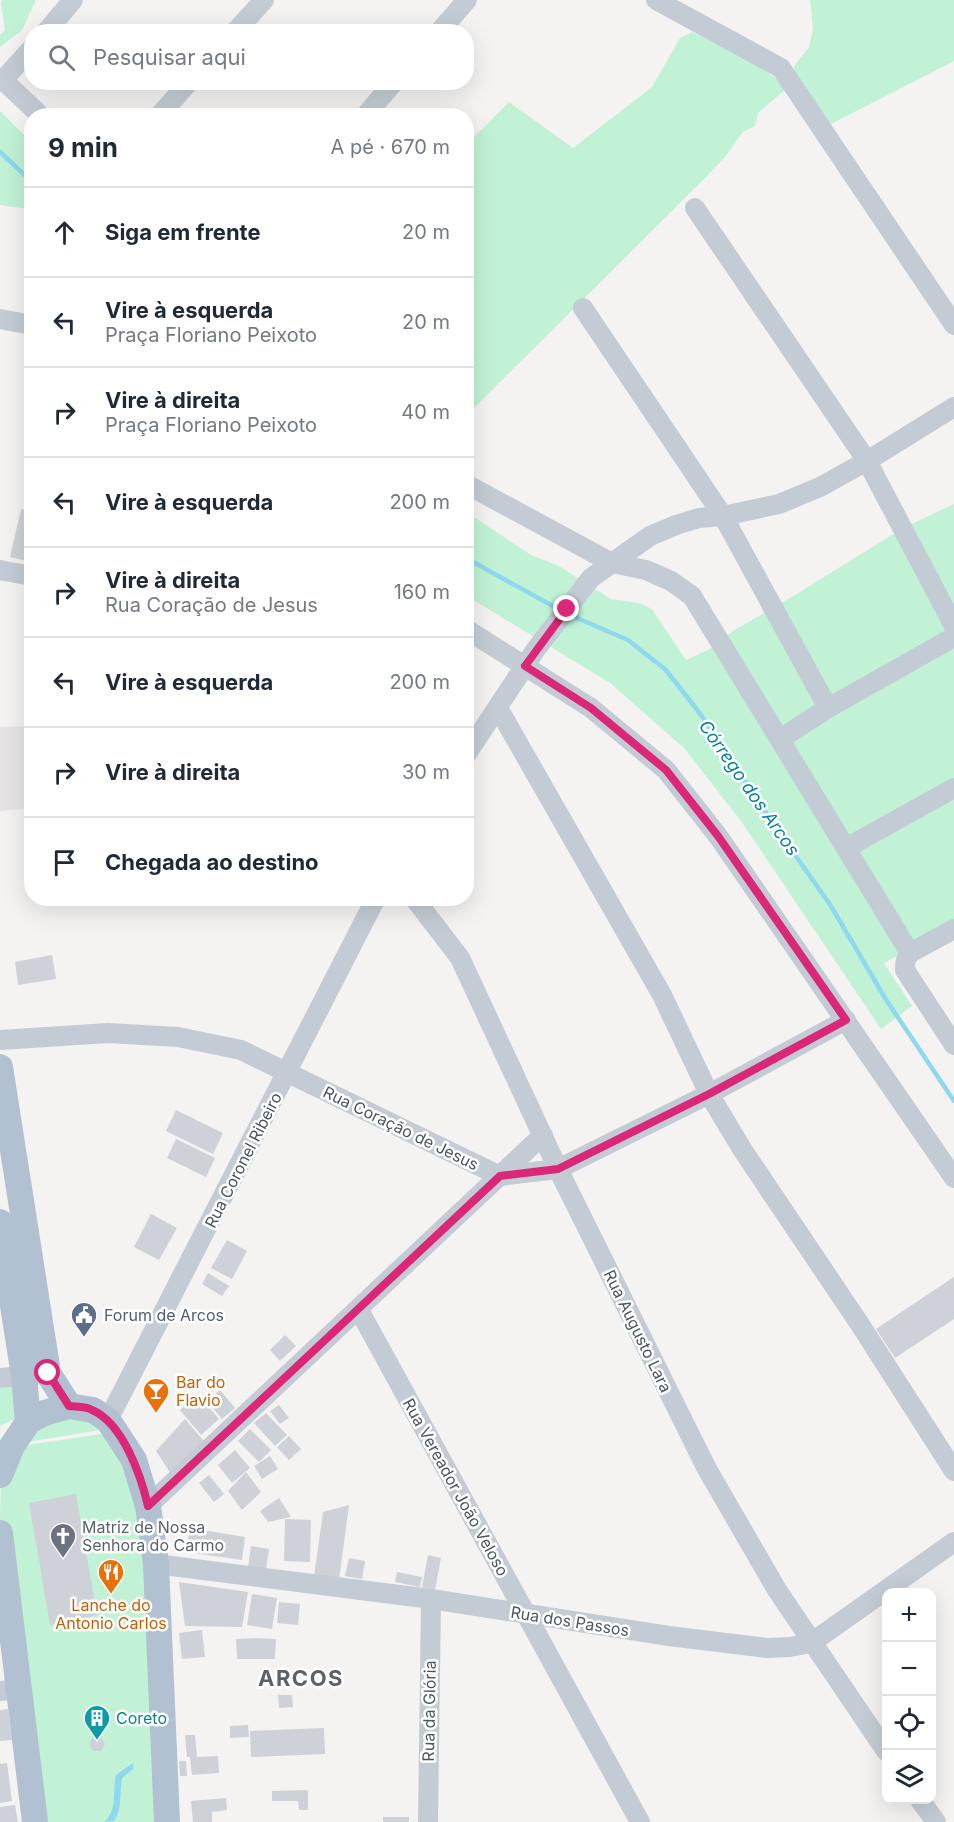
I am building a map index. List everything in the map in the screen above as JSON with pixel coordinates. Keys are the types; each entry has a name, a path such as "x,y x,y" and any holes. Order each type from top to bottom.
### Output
{"main road":[{"path":"0,1067 28,1422"},
{"path":"0,1221 24,1376 69,1406 93,1410 108,1420 134,1460 148,1506 156,1564 167,1822"},
{"path":"0,1475 12,1446 28,1422 44,1413 69,1406"},
{"path":"0,1533 10,1690 35,1822"}],"street":[{"path":"53,24 73,0"},
{"path":"242,24 264,0"},
{"path":"446,24 467,0"},
{"path":"656,0 781,68 954,325"},
{"path":"24,57 3,80 33,108"},
{"path":"166,108 182,90"},
{"path":"372,108 387,90"},
{"path":"695,208 867,461 954,626"},
{"path":"583,308 723,516 828,708"},
{"path":"0,319 24,324"},
{"path":"474,743 536,649 591,578 650,536 699,518 723,516 779,504 820,487 954,407"},
{"path":"474,488 612,563 646,570 671,581 692,596 910,952"},
{"path":"0,570 24,574"},
{"path":"474,634 591,708 666,770 718,836 954,1178"},
{"path":"780,739 828,708 954,637"},
{"path":"498,708 662,995 709,1094 742,1149 861,1326 954,1471"},
{"path":"846,848 954,788"},
{"name":"Rua Coronel Ribeiro","path":"108,1420 372,906"},
{"name":"Rua Augusto Lara","path":"420,906 460,958 558,1169 707,1469 777,1590 885,1750"},
{"path":"954,929 910,952 906,958 905,970 954,1045"},
{"name":"Rua Coração de Jesus","path":"0,1040 108,1033 178,1037 241,1050 500,1176 558,1169 709,1094 846,1020"},
{"path":"148,1506 543,1135"},
{"name":"Rua Vereador João Veloso","path":"359,1310 640,1822"},
{"name":"Rua dos Passos","path":"156,1564 431,1599 767,1648 812,1643 954,1542"},
{"name":"Rua da Glória","path":"428,1822 431,1599"},
{"path":"923,1804 936,1822"}],"shaded area":[{"path":"24,726 24,809 0,811 0,727"}],"green space":[{"path":"2,0 36,0 22,30 0,47 0,35 5,30"},
{"path":"810,0 954,0 954,61 829,125 795,81 794,66 809,47 813,29"},
{"path":"692,32 756,62 787,88 758,113 755,126 743,132 725,157 708,175 474,408 474,137 509,102 573,148 652,87 680,38"},
{"path":"0,111 24,135 24,208 0,205"},
{"path":"954,504 954,926 884,963 912,1006 881,1029 741,821 684,748 610,683 474,600 474,517 531,555 559,566 611,599 639,603 652,609 686,660 708,650 733,631 903,528"},
{"path":"13,1382 19,1417 0,1426 0,1384"},
{"path":"70,1409 112,1428 15,1444"},
{"path":"115,1432 139,1477 166,1822 37,1822 0,1517 1,1479 13,1447"}],"water":[{"path":"133,1763 133,1769 122,1778 117,1816 114,1821 104,1822 113,1807 116,1775"}],"building":[{"path":"21,509 24,510 24,560 10,557"},
{"path":"52,955 56,979 18,985 15,962"},
{"path":"176,1110 223,1133 213,1154 166,1131"},
{"path":"176,1139 215,1158 206,1177 167,1158"},
{"path":"151,1214 177,1228 159,1260 134,1247"},
{"path":"227,1240 247,1251 232,1279 211,1268"},
{"path":"208,1273 229,1286 222,1296 202,1284"},
{"path":"954,1277 954,1319 895,1358 876,1329"},
{"path":"285,1335 296,1346 280,1361 270,1350"},
{"path":"220,1390 235,1408 222,1419 207,1401"},
{"path":"198,1395 219,1419 201,1435 180,1410"},
{"path":"279,1405 289,1418 280,1424 270,1411"},
{"path":"266,1413 287,1435 275,1446 254,1423"},
{"path":"185,1419 208,1446 171,1474 156,1451"},
{"path":"250,1429 271,1450 259,1462 238,1441"},
{"path":"289,1436 301,1449 289,1460 277,1447"},
{"path":"235,1450 250,1468 232,1483 218,1465"},
{"path":"270,1456 278,1469 262,1479 254,1466"},
{"path":"246,1472 261,1492 242,1510 228,1491"},
{"path":"209,1475 224,1494 214,1502 199,1483"},
{"name":"Matriz de Nossa Senhora do Carmo","path":"76,1494 97,1615 50,1625 29,1503"},
{"path":"279,1498 291,1517 268,1522 260,1511"},
{"path":"349,1505 339,1580 314,1577 323,1512"},
{"path":"285,1519 311,1520 310,1562 284,1561"},
{"path":"190,1528 245,1537 242,1560 186,1552"},
{"path":"251,1546 269,1549 266,1570 248,1567"},
{"path":"428,1555 441,1558 435,1590 422,1587"},
{"path":"349,1558 365,1561 362,1579 345,1576"},
{"path":"397,1572 422,1577 420,1587 395,1582"},
{"path":"179,1582 248,1592 242,1627 185,1626"},
{"path":"252,1594 277,1598 272,1629 247,1625"},
{"path":"279,1602 300,1604 298,1625 277,1623"},
{"path":"202,1630 205,1657 182,1659 179,1633"},
{"path":"236,1639 276,1639 275,1659 237,1659"},
{"path":"278,1695 292,1695 293,1707 279,1708"},
{"path":"8,1709 12,1740 0,1741 0,1710"},
{"path":"248,1725 249,1737 230,1738 230,1726"},
{"path":"324,1728 325,1754 251,1757 250,1731"},
{"path":"185,1735 195,1735 197,1757 218,1756 219,1773 192,1775 190,1757 187,1757"},
{"name":"Coreto","path":"93,1737 101,1737 105,1744 101,1751 93,1751 89,1744"},
{"path":"179,1761 186,1761 187,1776 180,1776"},
{"path":"7,1763 12,1801 0,1803 0,1764"},
{"path":"308,1790 308,1810 299,1810 298,1801 272,1801 272,1791"},
{"path":"226,1798 227,1810 212,1812 212,1822 193,1822 191,1801"},
{"path":"15,1805 18,1822 0,1822 0,1807"},
{"path":"383,1817 409,1817 409,1822 383,1822"}],"waterway":[{"name":"Córrego dos Arcos","path":"0,152 24,174"},
{"name":"Córrego dos Arcos","path":"474,562 560,610"},
{"name":"Córrego dos Arcos","path":"570,615 628,640 666,670 701,715 831,906 885,998 954,1101"}],"place":[{"name":"Forum de Arcos","path":"84,1338"},
{"name":"Bar do Flavio","path":"156,1414"},
{"name":"Matriz de Nossa Senhora do Carmo","path":"63,1559"},
{"name":"Lanche do Antonio Carlos","path":"111,1595"},
{"name":"Coreto","path":"97,1741"}],"district":[{"name":"ARCOS","path":"301,1678"}],"route":[{"path":"48,1373 69,1406 93,1410 108,1420 134,1460 141,1476 148,1506 500,1176 558,1169 709,1094 846,1020 718,836 666,770 591,708 525,666 567,609"}]}
